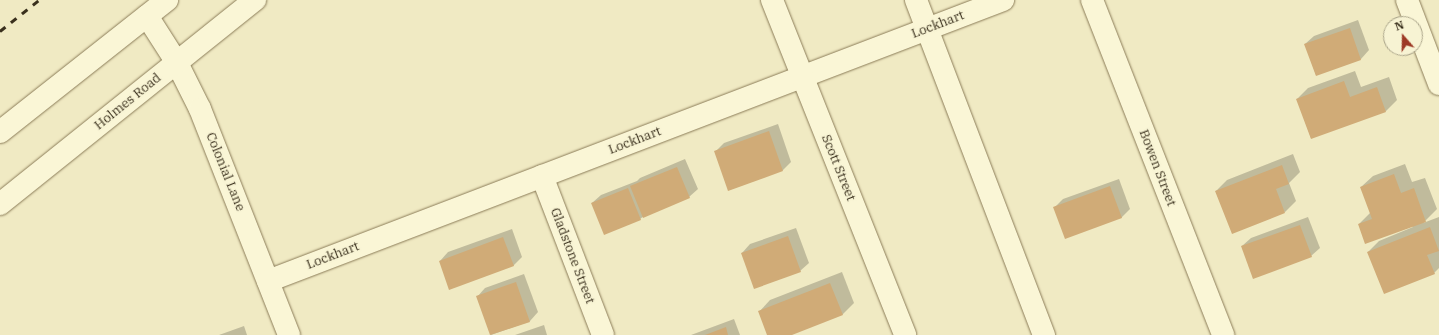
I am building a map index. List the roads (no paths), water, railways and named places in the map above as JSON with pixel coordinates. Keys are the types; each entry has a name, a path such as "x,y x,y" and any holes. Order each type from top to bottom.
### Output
{"street":[{"path":"0,132 167,0"},
{"name":"Holmes Road","path":"0,204 256,0"},
{"name":"Scott Street","path":"772,0 905,335"},
{"path":"916,0 1044,335"},
{"name":"Lockhart","path":"268,281 1003,0"},
{"name":"Bowen Street","path":"1092,0 1223,335"},
{"path":"1407,0 1439,84"},
{"name":"Colonial Lane","path":"147,16 177,63 200,109 289,335"},
{"name":"Gladstone Street","path":"542,176 602,335"}],"railway":[{"path":"0,31 39,0"}]}
